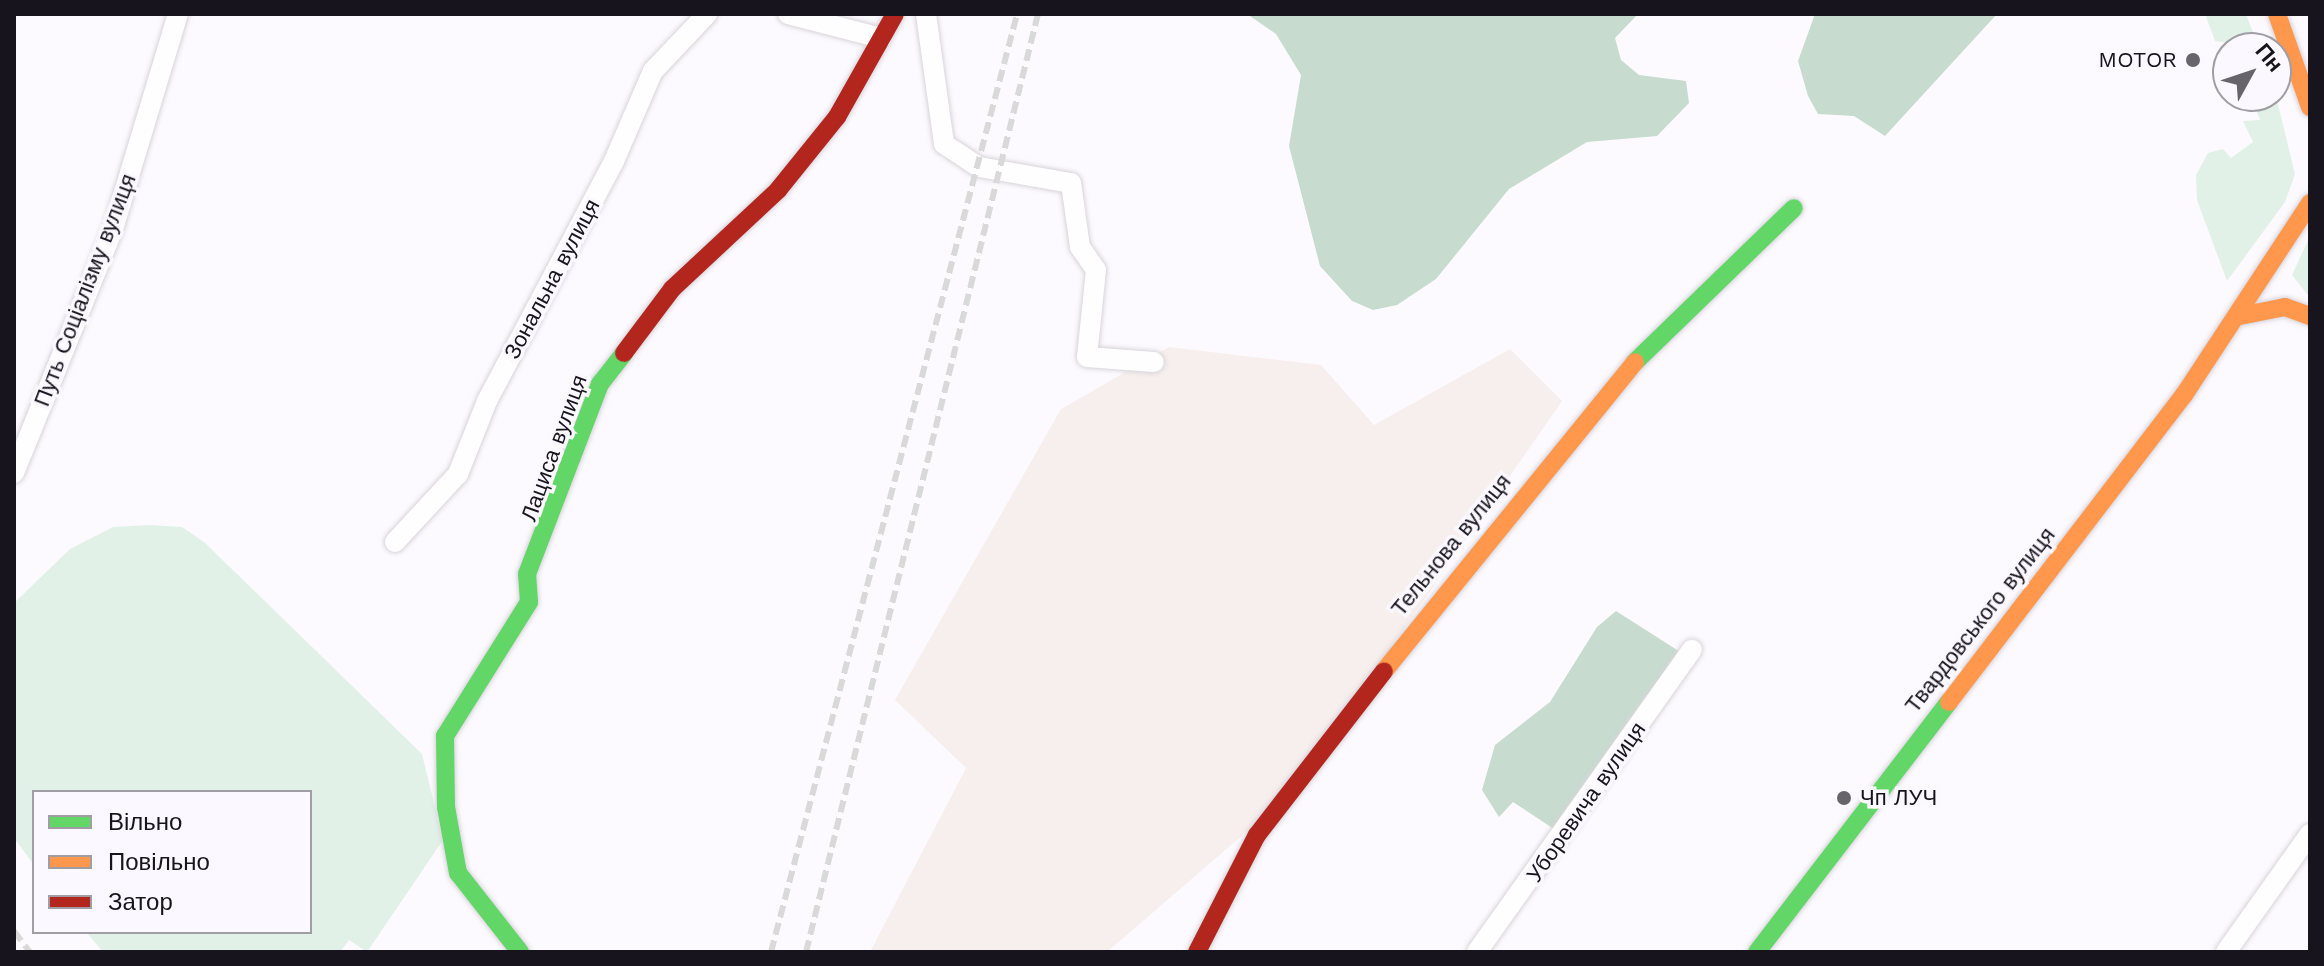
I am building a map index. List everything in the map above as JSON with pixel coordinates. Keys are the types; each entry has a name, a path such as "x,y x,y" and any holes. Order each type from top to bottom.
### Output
{"street":[{"name":"Путь Соціалізму вулиця","path":"14,473 113,229 178,14"},
{"name":"Зональна вулиця","path":"395,542 458,474 487,401 614,161 653,71 707,14"},
{"path":"788,14 881,38"},
{"name":"Лациса вулиця","path":"520,952 458,873 446,807 445,736 529,602 527,574 600,384 672,289 778,190 837,117 895,14"},
{"path":"926,14 944,144 979,167 1071,183 1080,247 1096,270 1087,357 1154,362"},
{"path":"2277,14 2310,107"},
{"name":"Твардовського вулиця","path":"1757,952 2240,316 2310,203"},
{"name":"Тельнова вулиця","path":"1197,952 1257,835 1511,507 1638,359 1794,208"},
{"path":"2240,316 2285,307 2310,316"},
{"name":"Уборевича вулиця","path":"1477,952 1692,650"},
{"path":"2226,952 2310,834"}],"shaded area":[{"path":"2205,14 2246,14 2253,32 2212,32"},
{"path":"2257,112 2280,112 2295,174 2285,202 2227,281 2197,200 2196,175 2208,153 2223,149 2231,158 2253,142 2243,121 2260,120"},
{"path":"2310,236 2310,298 2292,275"},
{"path":"1169,347 1321,365 1374,425 1510,349 1562,401 1288,796 1107,952 870,952 966,768 895,700 1061,409"},
{"path":"113,527 182,527 204,542 422,754 443,840 367,952 349,940 340,952 103,952 88,934 312,934 312,790 32,790 32,862 14,838 14,603 70,549"}],"green space":[{"path":"1247,14 1638,14 1615,38 1621,60 1639,75 1686,81 1689,103 1657,136 1587,142 1509,189 1436,279 1397,305 1373,310 1352,301 1320,266 1289,146 1301,75 1276,34"},
{"path":"1815,14 1997,14 1885,136 1854,116 1818,114 1808,96 1798,61"},
{"path":"1616,611 1688,657 1554,829 1513,802 1499,817 1482,790 1495,745 1550,702 1597,627"}],"railway":[{"path":"771,952 1017,14"},
{"path":"806,952 1038,14"},
{"path":"14,931 30,952"}],"traffic: fast":[{"path":"1635,362 1794,208"},
{"path":"520,952 458,873 446,807 445,736 529,602 527,574 600,384 624,353"},
{"path":"1757,952 1949,702"}],"traffic: slow":[{"path":"2277,14 2310,107"},
{"path":"1949,702 2184,395 2310,203"},
{"path":"2240,316 2285,307 2310,316"},
{"path":"1384,671 1635,362"}],"traffic: jam":[{"path":"624,353 672,289 778,190 837,117 895,14"},
{"path":"1197,952 1257,835 1384,671"}],"place":[{"name":"MOTOR","path":"2193,60"},
{"name":"Чп ЛУЧ","path":"1844,798"}]}
